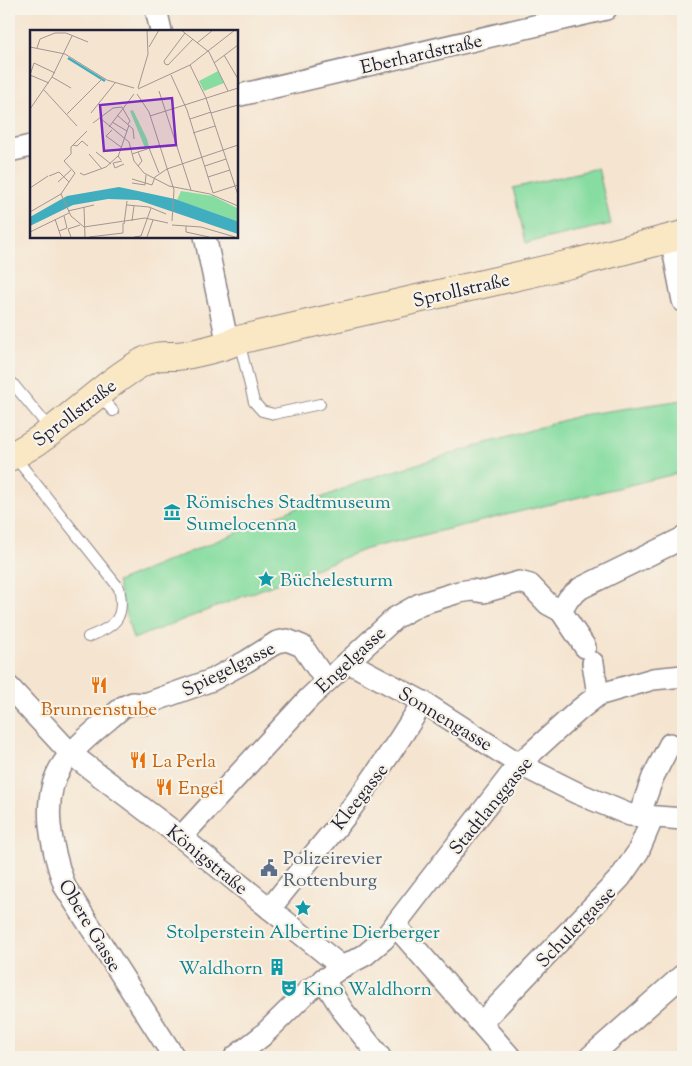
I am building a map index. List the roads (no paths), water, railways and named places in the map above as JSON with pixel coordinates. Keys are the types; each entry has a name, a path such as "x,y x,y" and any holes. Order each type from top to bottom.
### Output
{"main road":[{"name":"Sprollstraße","path":"11,456 52,431 105,403 132,368 145,361 166,354 175,348 231,341 575,263 677,237"}],"street":[{"path":"156,9 161,30"},
{"name":"Eberhardstraße","path":"238,96 606,9"},
{"path":"9,151 30,146"},
{"path":"677,237 683,301"},
{"path":"205,238 231,341"},
{"path":"561,612 569,598 581,588 683,538"},
{"name":"Engelgasse","path":"181,837 253,757 326,681 395,618 410,608 459,592 472,590 484,592 519,582 530,585 548,604 561,612 589,655 598,695"},
{"name":"Spiegelgasse","path":"71,754 123,707 133,703 146,704 212,680 277,642 287,640 302,646 326,681"},
{"name":"Sonnengasse","path":"348,662 423,702 519,764 610,807 646,816 683,819"},
{"name":"Stadtlanggasse","path":"234,1057 262,1036 295,1003 328,988 342,967 374,948 396,925 519,764 579,710 598,695 653,679 683,676"},
{"name":"Königstraße","path":"9,687 71,754 181,837 342,967"},
{"name":"Kleegasse","path":"270,910 297,872 346,815 388,759 423,702"},
{"name":"Schulergasse","path":"481,1023 620,878 638,852 653,777 670,744"},
{"name":"Obere Gasse","path":"71,754 56,776 51,794 50,817 57,865 65,887 174,1057"},
{"path":"396,925 510,1057"},
{"path":"590,1057 683,975"},
{"path":"328,988 359,1033 380,1057"}],"lane":[{"path":"231,341 254,402 262,410 274,414 320,404"},
{"path":"9,379 52,431"},
{"path":"11,456 119,588 121,609 113,626 88,637"}],"place":[{"name":"Römisches Stadtmuseum Sumelocenna","path":"172,512"},
{"name":"Büchelesturm","path":"266,579"},
{"name":"Brunnenstube","path":"99,685"},
{"name":"La Perla","path":"138,760"},
{"name":"Engel","path":"164,787"},
{"name":"Polizeirevier Rottenburg","path":"269,868"},
{"name":"Stolperstein Albertine Dierberger","path":"303,908"},
{"name":"Waldhorn","path":"277,967"},
{"name":"Kino Waldhorn","path":"289,988"}]}
